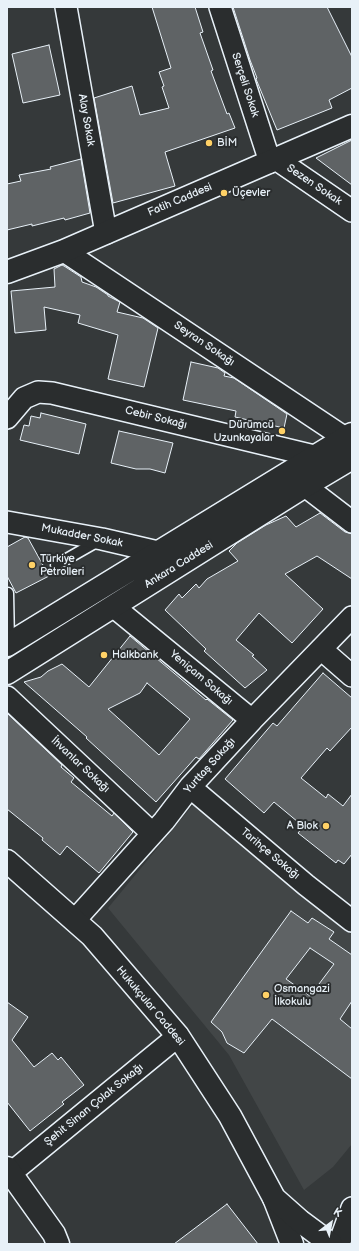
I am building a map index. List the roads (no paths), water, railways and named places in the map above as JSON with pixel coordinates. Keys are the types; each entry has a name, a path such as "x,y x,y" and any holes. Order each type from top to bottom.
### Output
{"main road":[{"name":"Fatih Caddesi","path":"7,272 64,251 352,126"},
{"name":"Ankara Caddesi","path":"8,644 348,436"},
{"name":"Ankara Caddesi","path":"7,673 352,458"},
{"name":"Hukukçular Caddesi","path":"7,861 92,936 178,1036 230,1116 274,1198 287,1242"},
{"path":"9,1171 54,1234 58,1244"},
{"name":"Hukukçular Caddesi","path":"274,1198 300,1221 331,1244"}],"street":[{"name":"Alay Sokak","path":"66,7 106,233"},
{"name":"Serçeli Sokak","path":"220,7 273,161"},
{"name":"Sezen Sokak","path":"273,161 352,210"},
{"name":"Seyran Sokağı","path":"64,251 348,436"},
{"name":"Cebir Sokağı","path":"7,418 24,398 38,392 52,393 314,456"},
{"path":"305,486 352,522"},
{"name":"Mukadder Sokak","path":"7,522 102,539 158,552"},
{"name":"Yeniçam Sokağı","path":"114,606 252,720"},
{"name":"Yurttaş Sokağı","path":"75,920 164,821 190,787 252,720 352,617"},
{"path":"321,649 352,676"},
{"name":"İhvanlar Sokağı","path":"7,697 152,833"},
{"name":"Tarihçe Sokağı","path":"190,787 306,885 352,921"},
{"name":"Şehit Sinan Çolak Sokağı","path":"9,1171 178,1036"},
{"path":"339,1244 352,1208"}],"lane":[{"path":"56,565 102,539"},
{"path":"8,593 8,644"}],"place":[{"name":"BİM","path":"209,143"},
{"name":"Üçevler","path":"224,193"},
{"name":"Dürümcü Uzunkayalar","path":"282,431"},
{"name":"Türkiye Petrolleri","path":"32,565"},
{"name":"Halkbank","path":"104,655"},
{"name":"A Blok","path":"326,826"},
{"name":"Osmangazi İlkokulu","path":"266,995"}]}
